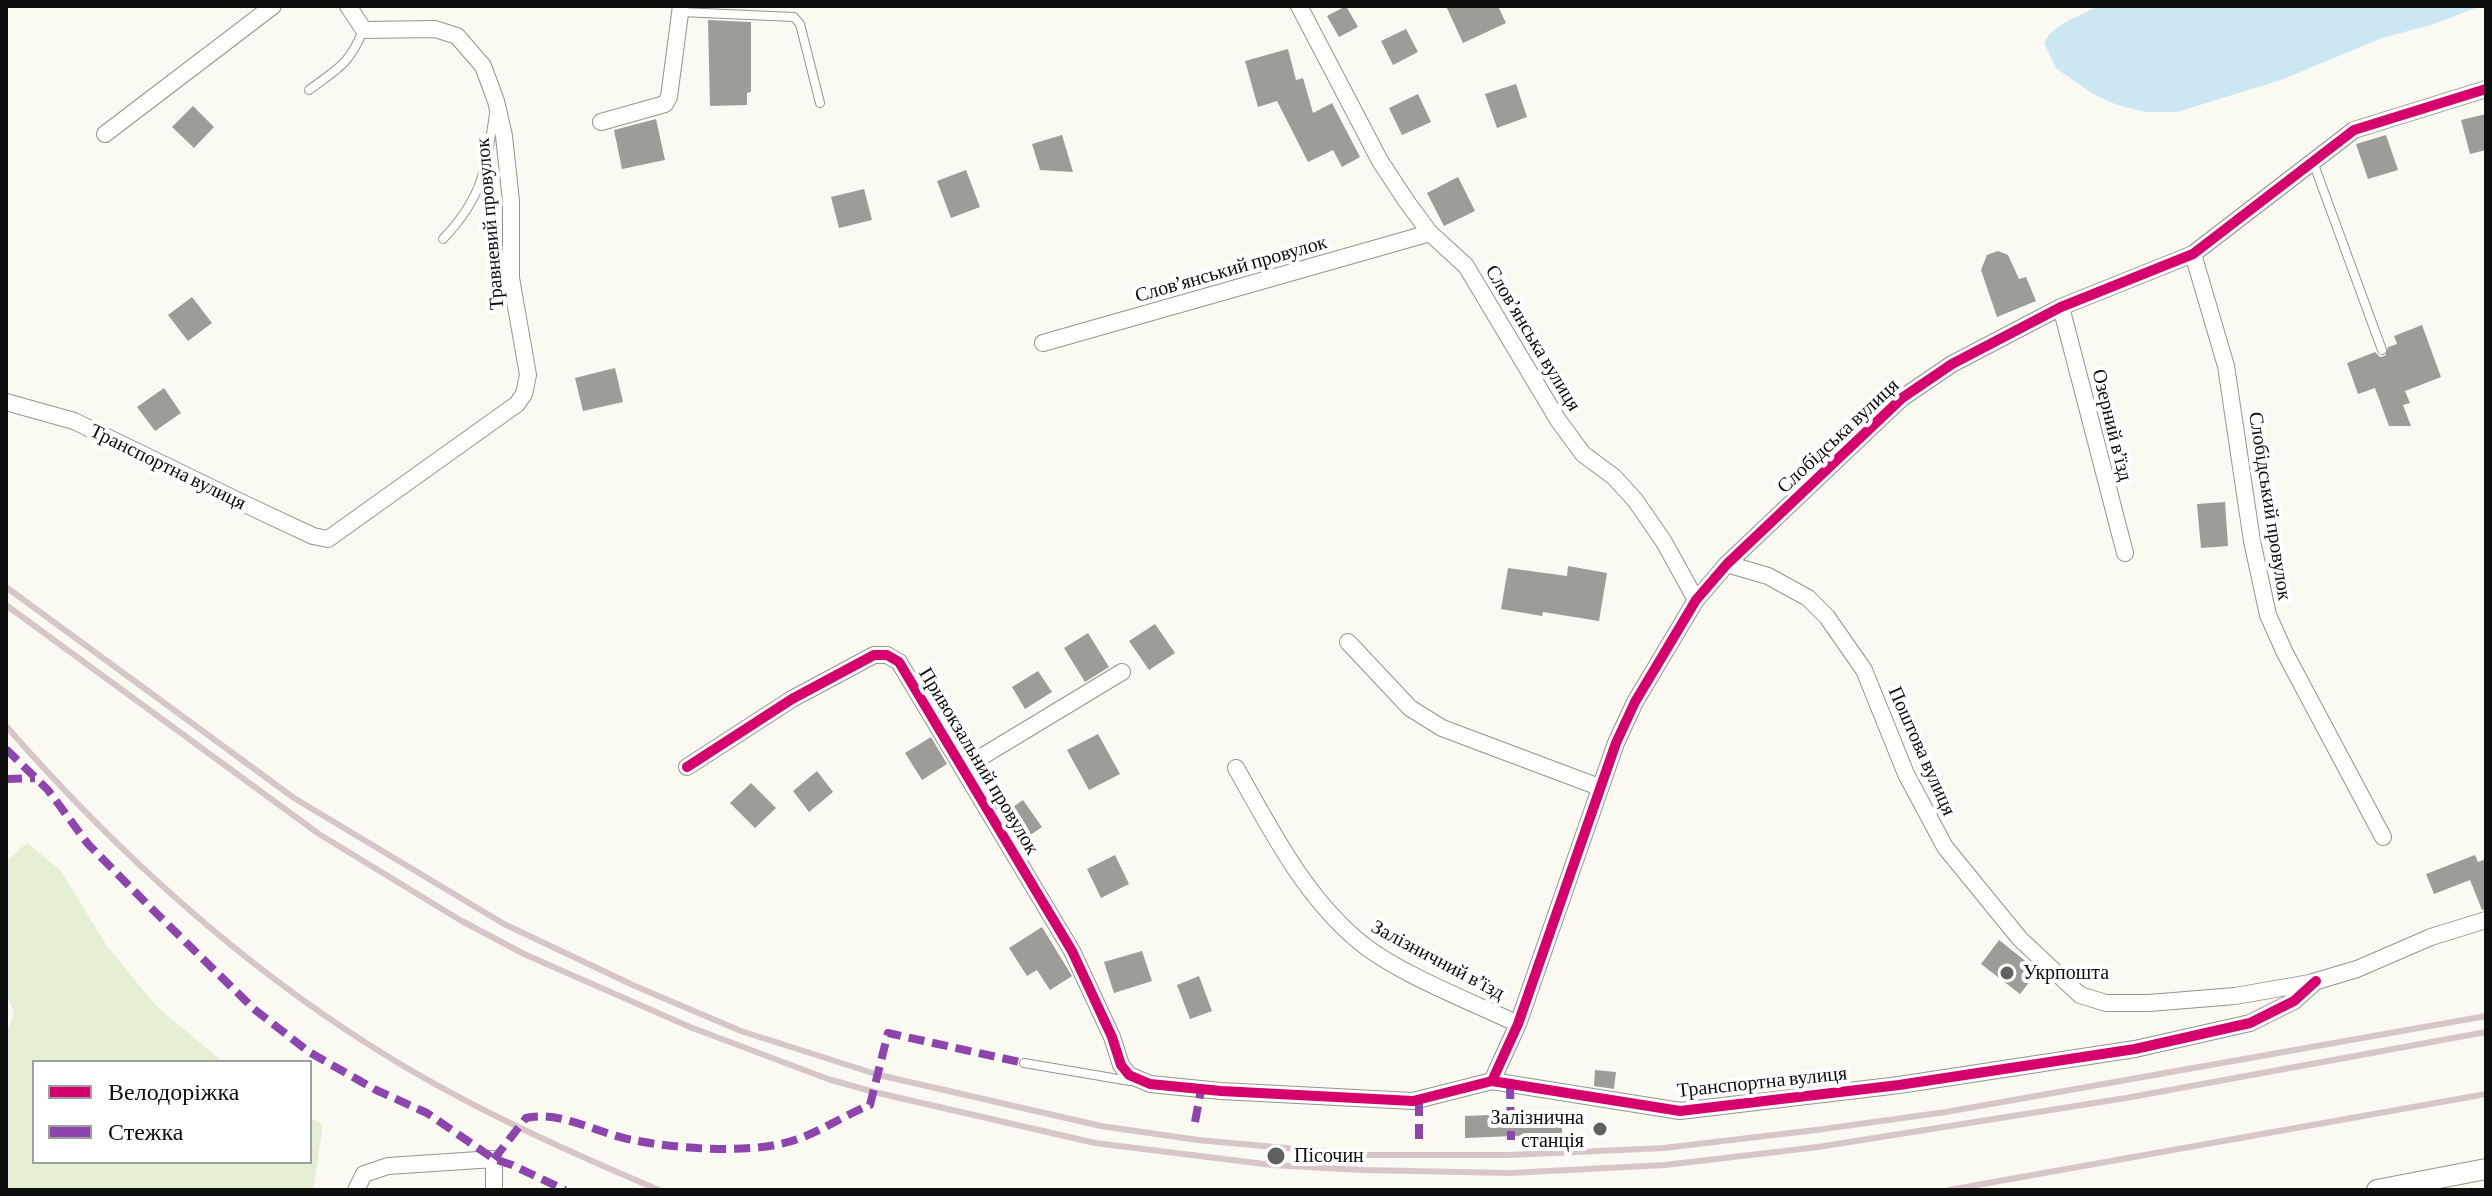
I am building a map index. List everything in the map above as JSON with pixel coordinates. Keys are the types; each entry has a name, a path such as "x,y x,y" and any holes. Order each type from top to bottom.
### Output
{"street":[{"path":"105,134 273,6"},
{"path":"348,6 364,30"},
{"name":"Слов’янська вулиця","path":"1299,6 1380,161 1430,233 1466,266 1558,420 1583,454 1614,477 1635,500 1664,542 1696,600"},
{"path":"601,122 665,104 669,97 681,9"},
{"name":"Травневий провулок","path":"328,539 517,404 524,394 528,375 511,278 511,201 504,136 483,66 457,36 435,29 364,30"},
{"name":"Слобідська вулиця","path":"1492,1081 1518,1024 1599,787 1635,702 1696,600 1727,564 1902,398 1952,364 2061,307 2193,254 2354,130 2486,89"},
{"name":"Слов’янський провулок","path":"1043,343 1430,233"},
{"name":"Слобідський провулок","path":"2193,254 2226,366 2252,541 2268,615 2383,837"},
{"name":"Озерний в’їзд","path":"2061,307 2125,553"},
{"name":"Транспортна вулиця","path":"6,402 74,421 313,536 328,539"},
{"name":"Поштова вулиця","path":"1727,564 1768,576 1808,598 1827,617 1864,670 1906,774 1945,847 1982,894 2080,995 2106,1003 2149,1003 2235,996 2316,981"},
{"path":"1348,642 1410,708 1442,728 1599,787"},
{"name":"Привокзальний провулок","path":"687,767 792,699 874,655 881,654 899,662 1072,951 1112,1037 1121,1065 1129,1075 1150,1084"},
{"name":"Привокзальний провулок","path":"963,768 1122,672"},
{"name":"Залізничний в’їзд","path":"1236,768 1288,860 1320,902 1356,939 1399,966 1518,1024"},
{"name":"Транспортна вулиця","path":"1150,1084 1221,1091 1413,1101 1492,1081 1680,1111 1752,1104 2135,1049 2250,1023 2294,1001 2316,981 2357,969 2431,937 2486,920"},
{"path":"356,1190 364,1174 388,1166 494,1159 494,1190"},
{"path":"2377,1190 2486,1169"}],"lane":[{"path":"681,9 794,17 800,24 820,103"},
{"path":"309,90 354,54 364,30"},
{"path":"443,239 461,221 474,201 489,147 496,101"},
{"path":"2313,162 2382,350"},
{"path":"1024,1063 1150,1084"}],"green space":[{"path":"27,843 60,870 107,946 156,1006 221,1060 32,1060 32,1164 312,1164 312,1119 323,1124 313,1190 6,1190 6,1035 14,1013 6,991 6,862"}],"water":[{"path":"2097,6 2481,6 2434,24 2382,38 2281,80 2177,112 2146,112 2117,105 2093,94 2056,68 2044,43 2061,25"}],"building":[{"path":"1346,6 1358,27 1339,37 1327,16"},
{"path":"1446,6 1498,6 1506,23 1463,43"},
{"path":"708,20 751,22 751,92 747,93 747,105 710,106"},
{"path":"1406,29 1418,52 1393,65 1381,41"},
{"path":"1288,49 1296,80 1303,78 1313,113 1332,103 1360,157 1342,167 1333,150 1308,162 1277,101 1258,107 1245,61"},
{"path":"1516,84 1527,117 1497,128 1485,94"},
{"path":"1418,94 1431,122 1402,135 1389,108"},
{"path":"193,106 214,127 194,148 172,127"},
{"path":"2486,114 2486,150 2470,154 2461,120"},
{"path":"656,119 665,160 622,169 614,130"},
{"path":"1062,135 1073,172 1040,170 1032,144"},
{"path":"2386,135 2398,170 2368,179 2356,144"},
{"path":"966,170 980,207 951,218 937,181"},
{"path":"1458,177 1475,211 1444,226 1427,193"},
{"path":"864,189 872,220 839,228 831,197"},
{"path":"1998,251 2008,255 2019,279 2026,277 2036,301 1997,317 1981,270 1987,255"},
{"path":"192,297 212,323 188,341 168,315"},
{"path":"2422,325 2441,377 2405,391 2410,403 2403,405 2411,426 2389,426 2375,388 2358,394 2347,363 2375,352 2380,357 2385,356 2388,347 2397,344 2394,336"},
{"path":"615,368 623,402 583,411 575,378"},
{"path":"164,388 181,413 155,431 137,407"},
{"path":"2225,502 2228,546 2201,548 2197,504"},
{"path":"1568,566 1607,573 1599,621 1501,609 1508,568 1567,576"},
{"path":"1155,624 1175,653 1149,670 1129,641"},
{"path":"1088,633 1109,667 1085,682 1064,648"},
{"path":"1038,671 1052,692 1025,709 1012,687"},
{"path":"1098,734 1120,774 1089,790 1067,750"},
{"path":"931,737 947,764 922,780 905,753"},
{"path":"817,771 833,792 809,812 793,791"},
{"path":"751,783 776,808 755,828 730,803"},
{"path":"1023,800 1042,827 1020,842 1003,814"},
{"path":"1115,855 1129,884 1101,898 1087,869"},
{"path":"2475,855 2478,862 2486,859 2486,909 2482,910 2470,880 2434,894 2426,874"},
{"path":"1042,927 1072,976 1050,990 1037,970 1027,976 1009,948"},
{"path":"1999,940 2038,971 2020,994 1981,964"},
{"path":"1142,951 1152,981 1114,993 1104,962"},
{"path":"1199,976 1212,1011 1190,1019 1177,985"},
{"path":"1595,1070 1616,1072 1614,1089 1594,1086"},
{"path":"1562,1112 1562,1134 1465,1138 1465,1116"}],"railway":[{"path":"6,587 294,798 504,924 635,986 741,1031 879,1075 1101,1126 1198,1140 1363,1155 1509,1155 1664,1148 1946,1112 2486,1016"},
{"path":"6,605 319,834 460,920 524,954 690,1027 828,1079 1095,1143 1272,1165 1363,1170 1510,1173 1665,1165 1818,1147 2126,1098 2486,1032"},
{"path":"6,726 132,858 224,939 321,1013 405,1067 476,1106 659,1190"},
{"path":"1949,1190 2486,1094"}],"marked path":[{"path":"6,749 48,790 88,844 254,1009 309,1052 376,1090 427,1113 494,1159 565,1190"},
{"path":"6,779 35,778"},
{"path":"494,1159 526,1118 539,1116 566,1120 633,1140 693,1148 738,1149 798,1139 870,1105 888,1033 1024,1063"},
{"path":"1510,1083 1511,1140"},
{"path":"1195,1122 1201,1090"},
{"path":"1419,1100 1419,1139"}],"cycle path":[{"path":"1492,1081 1518,1024 1616,743 1635,702 1696,600 1727,564 1902,398 1952,364 2061,307 2193,254 2354,130 2486,89"},
{"path":"687,767 792,699 874,655 887,655 899,662 1072,951 1112,1037 1121,1065 1129,1075 1150,1084 1221,1091 1413,1101 1492,1081 1680,1111 1899,1085 2135,1049 2250,1023 2294,1001 2316,981"}],"place":[{"name":"Укрпошта","path":"2007,973"},
{"name":"Залізнична станція","path":"1600,1129"},
{"name":"Пісочин","path":"1276,1156"}]}
